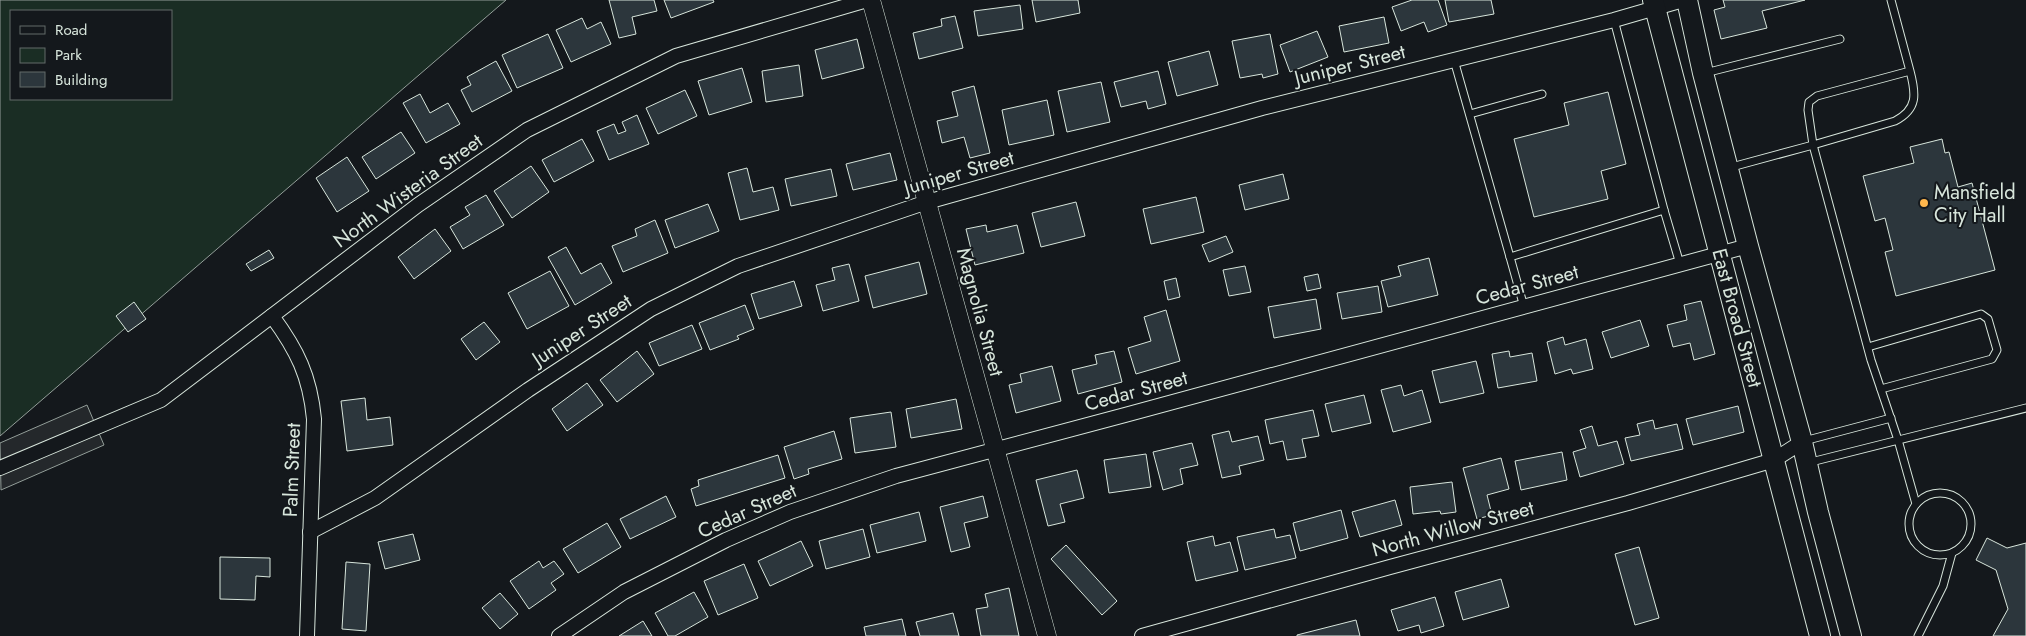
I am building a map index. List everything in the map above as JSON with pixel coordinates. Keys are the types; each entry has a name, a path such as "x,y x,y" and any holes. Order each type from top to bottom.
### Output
{"main road":[{"name":"East Broad Street","path":"1687,0 1702,73 1802,442 1851,636"},
{"name":"East Broad Street","path":"1654,4 1820,636"}],"street":[{"name":"North Wisteria Street","path":"0,468 161,400 418,205 527,130 676,56 867,0"},
{"name":"Magnolia Street","path":"871,0 1047,636"},
{"name":"Juniper Street","path":"310,532 375,498 528,390 651,309 738,266 927,202 1262,108 1614,20 1654,4 1683,0"},
{"name":"Cedar Street","path":"559,636 624,592 726,540 790,512 896,476 1748,246"},
{"name":"Palm Street","path":"272,316 292,343 312,397 314,419 307,636"},
{"name":"North Willow Street","path":"1142,636 1628,503 1774,460 1802,442"},
{"name":"North Willow Street","path":"1774,460 1807,463"}],"lane":[{"path":"1728,168 1813,145 1905,116 1914,100 1914,88 1891,0"},
{"path":"1614,20 1680,264"},
{"path":"1702,73 1840,39"},
{"path":"1454,60 1524,306"},
{"path":"1910,71 1817,96 1809,102 1808,110 1813,145 1868,347 1916,504"},
{"path":"1470,114 1542,94"},
{"path":"1510,256 1664,210"},
{"path":"1868,347 1981,314 1988,319 1997,350 1992,360 1881,389"},
{"path":"1807,463 2026,408"},
{"path":"1802,442 1891,418"},
{"path":"1944,492 1954,495 1962,501 1971,519 1969,534 1961,547 1952,553 1942,555 1922,550 1910,533 1911,513 1916,504 1924,497 1933,493 1944,492"},
{"path":"1918,636 1943,586 1952,553"}],"green space":[{"path":"0,0 506,0 0,436"}],"shaded area":[{"path":"87,405 104,445 1,490 0,443"}],"building":[{"path":"609,0 654,0 657,11 632,17 636,34 619,38"},
{"path":"664,0 713,0 714,2 671,18"},
{"path":"1032,0 1078,0 1080,13 1036,22"},
{"path":"1412,0 1438,0 1447,25 1428,32 1424,22 1401,31 1392,7"},
{"path":"1445,0 1491,0 1494,14 1449,22"},
{"path":"1723,0 1805,0 1762,11 1767,28 1721,39 1714,10 1725,7"},
{"path":"1020,5 1023,29 978,36 974,11"},
{"path":"955,16 963,48 919,59 913,33 942,26 941,19"},
{"path":"1384,17 1389,43 1344,52 1339,26"},
{"path":"582,18 587,29 601,22 611,44 571,62 556,30"},
{"path":"1317,31 1328,57 1290,72 1280,45"},
{"path":"548,34 563,68 517,88 502,55"},
{"path":"1270,34 1278,74 1263,78 1262,74 1240,78 1232,41"},
{"path":"857,39 864,68 822,79 815,50"},
{"path":"1209,51 1218,85 1177,96 1168,62"},
{"path":"496,61 512,91 472,112 461,90 471,85 467,77"},
{"path":"799,65 803,96 766,102 762,71"},
{"path":"742,68 752,102 709,115 698,81"},
{"path":"1158,71 1166,104 1148,109 1146,101 1121,107 1114,82"},
{"path":"1101,82 1110,122 1067,132 1058,91"},
{"path":"974,86 990,153 970,158 964,137 942,143 937,121 958,116 952,92"},
{"path":"685,90 697,116 658,134 646,108"},
{"path":"1608,92 1626,164 1601,171 1608,199 1534,217 1514,139 1569,125 1564,103"},
{"path":"420,94 430,113 448,103 460,124 426,143 403,103"},
{"path":"1047,100 1054,135 1009,145 1002,110"},
{"path":"637,115 649,144 609,160 597,131 614,124 618,134 626,131 622,122"},
{"path":"401,132 415,153 376,179 362,157"},
{"path":"582,139 594,161 554,182 542,160"},
{"name":"Mansfield City Hall","path":"1942,139 1945,153 1949,152 1958,187 1972,183 1995,270 1896,296 1885,252 1893,250 1885,218 1875,221 1863,176 1914,163 1910,147"},
{"path":"890,153 897,180 853,190 846,164"},
{"path":"347,157 369,191 337,212 316,178"},
{"path":"531,166 549,192 512,218 494,191"},
{"path":"747,168 753,192 773,187 779,210 740,220 728,173"},
{"path":"831,169 837,196 791,206 785,179"},
{"path":"1283,174 1289,199 1245,210 1239,185"},
{"path":"486,195 504,225 463,249 450,227 470,215 465,207"},
{"path":"1196,197 1204,232 1151,244 1143,209"},
{"path":"1076,202 1085,236 1041,247 1032,213"},
{"path":"708,204 719,231 675,248 665,220"},
{"path":"655,220 668,253 623,272 612,246 637,236 635,229"},
{"path":"986,225 987,232 1017,225 1024,253 975,265 966,229"},
{"path":"435,229 451,251 414,279 398,257"},
{"path":"1226,236 1233,252 1209,262 1202,245"},
{"path":"566,247 581,274 601,263 612,283 575,305 548,257"},
{"path":"269,250 274,258 251,271 246,264"},
{"path":"1429,258 1438,295 1388,307 1381,281 1401,276 1398,266"},
{"path":"919,262 927,294 873,308 865,276"},
{"path":"849,264 859,301 823,311 816,285 835,280 832,268"},
{"path":"1245,266 1251,292 1229,296 1223,270"},
{"path":"550,271 569,306 527,329 508,293"},
{"path":"1318,274 1321,288 1307,291 1304,277"},
{"path":"1176,278 1180,297 1168,300 1164,281"},
{"path":"794,281 802,306 759,319 751,294"},
{"path":"1378,286 1382,312 1342,319 1337,293"},
{"path":"1316,299 1321,329 1274,338 1268,307"},
{"path":"1701,301 1715,354 1694,360 1690,343 1673,347 1667,325 1687,320 1684,305"},
{"path":"134,302 146,319 128,332 116,316"},
{"path":"745,305 754,329 737,336 739,339 710,350 699,323"},
{"path":"1166,310 1180,361 1136,374 1128,348 1151,341 1144,317"},
{"path":"1640,320 1649,346 1611,358 1602,332"},
{"path":"484,322 500,342 476,360 461,339"},
{"path":"692,325 702,349 659,366 649,343"},
{"path":"1563,337 1565,345 1586,339 1593,369 1573,374 1571,369 1555,374 1547,342"},
{"path":"637,351 654,374 617,402 600,380"},
{"path":"1114,351 1122,382 1078,394 1072,370 1097,364 1095,355"},
{"path":"1509,351 1510,357 1532,353 1537,381 1498,388 1492,354"},
{"path":"1476,361 1484,393 1440,403 1432,371"},
{"path":"1052,366 1061,401 1016,413 1009,385 1022,382 1020,374"},
{"path":"587,383 603,405 567,431 552,409"},
{"path":"1401,385 1404,396 1422,390 1431,422 1393,432 1381,390"},
{"path":"1364,395 1371,423 1332,432 1325,404"},
{"path":"365,398 367,420 390,417 393,445 347,451 341,401"},
{"path":"956,399 962,429 911,438 906,409"},
{"path":"1738,406 1744,432 1693,445 1686,419"},
{"path":"1313,410 1319,436 1302,439 1306,457 1287,460 1283,441 1270,444 1265,420"},
{"path":"891,412 896,447 855,453 850,418"},
{"path":"1653,420 1655,429 1677,424 1683,449 1631,461 1625,438 1640,435 1637,424"},
{"path":"1592,426 1598,446 1617,441 1624,464 1580,477 1573,452 1586,448 1580,430"},
{"path":"834,431 842,459 808,469 809,474 794,479 784,447"},
{"path":"1229,431 1232,442 1258,436 1264,460 1239,466 1241,474 1222,478 1212,435"},
{"path":"1192,443 1198,465 1180,469 1183,484 1163,490 1153,452"},
{"path":"1562,452 1567,480 1521,490 1515,461"},
{"path":"1146,454 1151,487 1109,493 1104,460"},
{"path":"778,455 785,478 696,506 691,489 699,486 698,480"},
{"path":"1501,458 1509,489 1487,495 1492,515 1477,519 1463,468"},
{"path":"1077,470 1084,498 1060,504 1065,522 1048,526 1036,480"},
{"path":"1452,482 1456,512 1441,514 1440,511 1413,514 1410,487"},
{"path":"666,496 676,517 630,539 620,519"},
{"path":"983,496 988,517 964,523 970,547 951,552 940,507"},
{"path":"1395,500 1402,525 1360,537 1352,512"},
{"path":"1341,510 1348,538 1300,551 1293,523"},
{"path":"919,512 926,541 877,553 870,525"},
{"path":"607,523 621,547 578,573 563,549"},
{"path":"863,529 870,557 826,569 819,541"},
{"path":"1274,529 1276,538 1290,535 1296,558 1245,570 1237,537"},
{"path":"413,534 420,560 385,569 378,542"},
{"path":"1213,536 1215,546 1230,542 1238,571 1196,581 1187,542"},
{"path":"1987,538 2007,548 2026,543 2026,636 1993,636 2008,609 1996,570 1976,560"},
{"path":"801,541 813,566 770,586 758,561"},
{"path":"1066,545 1117,601 1102,615 1051,559"},
{"path":"1639,547 1659,618 1635,625 1615,554"},
{"path":"220,557 270,558 270,577 256,576 255,600 220,599"},
{"path":"539,561 543,568 554,561 564,574 551,583 556,590 529,609 510,581"},
{"path":"346,562 370,564 366,631 342,629"},
{"path":"744,564 758,598 718,615 704,581"},
{"path":"1501,579 1509,607 1463,620 1455,592"},
{"path":"1009,588 1019,636 981,636 976,609 988,607 985,594"},
{"path":"694,592 708,617 675,636 668,636 655,613"},
{"path":"500,593 518,614 500,629 482,608"},
{"path":"1435,597 1444,626 1421,633 1419,625 1398,631 1391,610"},
{"path":"953,613 959,636 920,636 916,622"},
{"path":"902,619 906,636 866,636 864,627"},
{"path":"1356,620 1360,636 1297,636 1297,635"},
{"path":"643,621 652,636 619,636"}],"place":[{"name":"Mansfield City Hall","path":"1924,203"}]}
